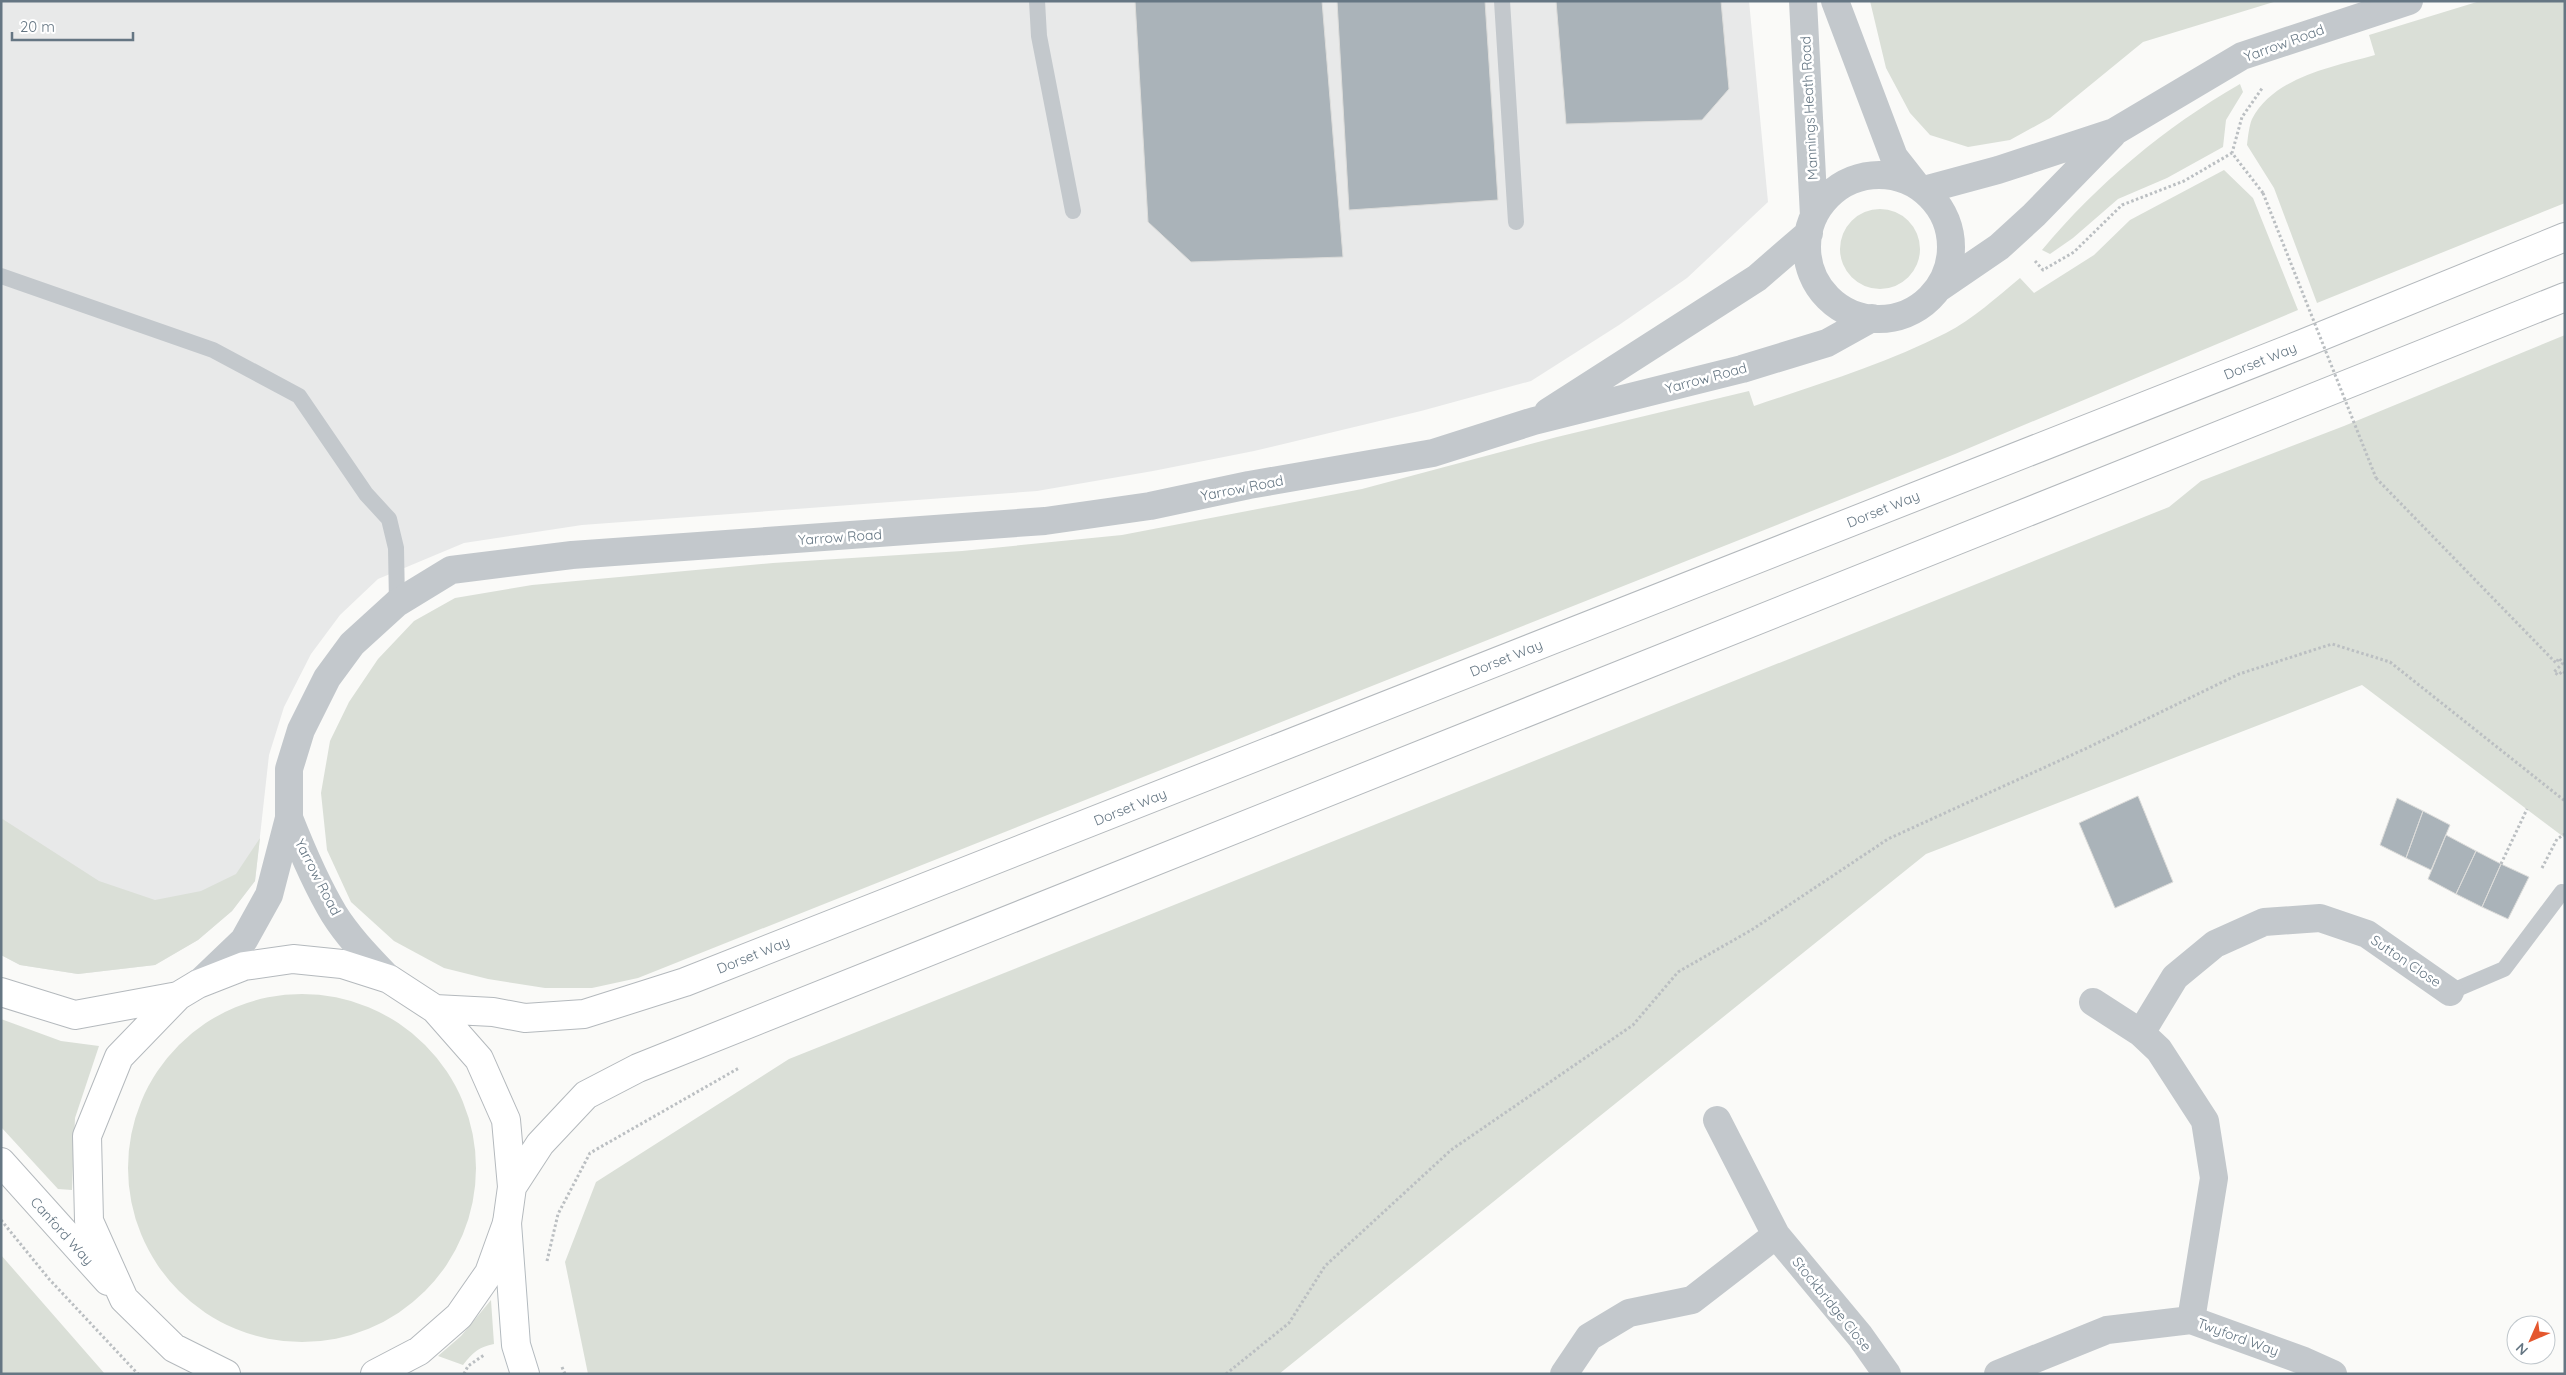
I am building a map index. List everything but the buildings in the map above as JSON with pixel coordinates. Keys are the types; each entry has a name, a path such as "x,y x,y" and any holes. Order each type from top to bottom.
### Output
{"main road":[{"name":"Dorset Way","path":"435,1009 493,1012 525,1018 584,1014 685,982 2302,344 2565,237"},
{"path":"512,1187 540,1144 586,1095 638,1068 2565,296"},
{"path":"1,992 75,1016 188,990 244,966 293,959 342,964 389,979 435,1009 479,1059 506,1120 512,1187 507,1223 489,1273 459,1316 419,1351 375,1374"},
{"path":"124,1299 89,1221 87,1136 119,1056 188,990"},
{"name":"Canford Way","path":"1,1162 124,1299 174,1348 226,1374"},
{"path":"507,1223 516,1344 525,1374"}],"street":[{"name":"Mannings Heath Road","path":"1803,1 1811,224"},
{"path":"1835,1 1894,157 1939,206 1948,226 1952,247 1939,288 1926,302 1910,312 1891,318 1872,318 1849,312 1830,298 1815,279 1808,256 1811,224 1825,199 1840,186 1858,178 1878,174 1898,177 1920,187"},
{"name":"Yarrow Road","path":"1920,187 1998,170 2114,132 2242,56 2409,1"},
{"name":"Yarrow Road","path":"1939,288 1999,247 2034,215 2114,132"},
{"name":"Yarrow Road","path":"1534,421 1621,363 1757,278 1811,224"},
{"name":"Yarrow Road","path":"188,990 244,940 269,895 289,818 289,769 301,730 327,678 347,651 397,603 451,570 572,554 1046,522 1150,506 1249,485 1433,452 1534,421 1742,369 1827,343 1872,318"},
{"name":"Yarrow Road","path":"289,818 307,862 334,914 360,949 389,979"},
{"name":"Sutton Close","path":"2141,1033 2175,977 2215,944 2264,922 2320,918 2367,934 2450,992"},
{"path":"2093,1002 2141,1033 2159,1050 2205,1121 2214,1178 2191,1320"},
{"name":"Stockbridge Close","path":"1717,1120 1776,1235 1860,1336 1887,1374"},
{"path":"1564,1374 1589,1337 1629,1312 1692,1300 1776,1235"},
{"name":"Twyford Way","path":"1998,1374 2107,1330 2191,1320 2304,1361 2333,1374"}],"lane":[{"path":"1037,1 1039,36 1073,211"},
{"path":"1502,1 1516,222"},
{"path":"1,276 213,350 299,396 366,494 389,519 396,548 397,603"},
{"path":"2450,992 2504,969 2562,892 2565,894"}],"path":[{"path":"2268,80 2242,117 2232,153 2263,193 2376,478 2556,663 2559,658 2564,663 2554,672 2558,676 2563,671 2565,672"},
{"path":"2350,423 2357,420"},
{"path":"1226,1374 1289,1323 1325,1266 1451,1150 1633,1025 1678,972 1753,929 1888,839 2087,748 2239,674 2332,644 2390,662 2565,801"},
{"path":"2501,864 2527,809"},
{"path":"2557,839 2565,834"},
{"path":"546,1267 558,1214 590,1153 742,1066"},
{"path":"1,1220 49,1279 138,1374"},
{"path":"464,1374 468,1366 478,1358 516,1344"}],"shaded area":[{"path":"1,1 1749,1 1768,202 1687,278 1619,325 1531,381 1421,411 1254,451 1037,491 582,525 464,543 378,579 340,615 311,654 284,707 269,755 255,881 232,911 198,940 155,965 78,974 20,965 1,955"},
{"path":"1870,1 2277,1 2143,42 2050,118 2010,140 1968,147 1930,135 1910,113 1886,68"},
{"path":"2480,1 2565,1 2565,203 2317,303 2274,188 2247,145 2252,119 2262,104 2290,83 2324,69 2375,55 2369,35"},
{"path":"2240,84 2243,92 2226,120 2223,147 2167,178 2118,199 2073,238 2050,254 2042,250 2086,202 2134,158 2185,119"},
{"path":"2224,170 2253,198 2298,310 1955,454 638,978 592,988 545,988 488,979 444,968 394,941 351,902 327,850 321,793 330,741 349,702 378,659 414,621 455,598 532,585 773,563 962,551 1122,535 1362,489 1557,437 1749,391 1754,406 1851,373 1946,333 1966,321 2020,278 2034,293 2094,255 2130,220"},
{"path":"1880,209 1895,212 1908,221 1917,234 1920,249 1917,264 1908,277 1895,286 1880,289 1865,286 1852,277 1843,264 1840,249 1843,234 1852,221 1865,212"},
{"path":"2565,335 2565,838 2362,685 1926,854 1279,1374 588,1374 565,1262 596,1182 789,1059 2169,507 2201,481 2344,426"},
{"path":"1,818 99,881 155,900 201,891 236,874 260,838 255,881 232,911 198,940 155,965 78,974 20,965 1,955"},
{"path":"302,994 336,997 369,1007 399,1023 425,1045 447,1071 463,1101 473,1134 476,1168 473,1202 463,1235 447,1265 425,1291 399,1313 369,1329 336,1339 302,1342 268,1339 235,1329 205,1313 179,1291 157,1265 141,1235 131,1202 128,1168 131,1134 141,1101 157,1071 179,1045 205,1023 235,1007 268,997"},
{"path":"1,1019 61,1041 99,1046 75,1118 72,1190 58,1189 1,1127"},
{"path":"1,1255 105,1374 1,1374"},
{"path":"491,1300 494,1344 477,1351 463,1365 438,1356 461,1336"}]}
